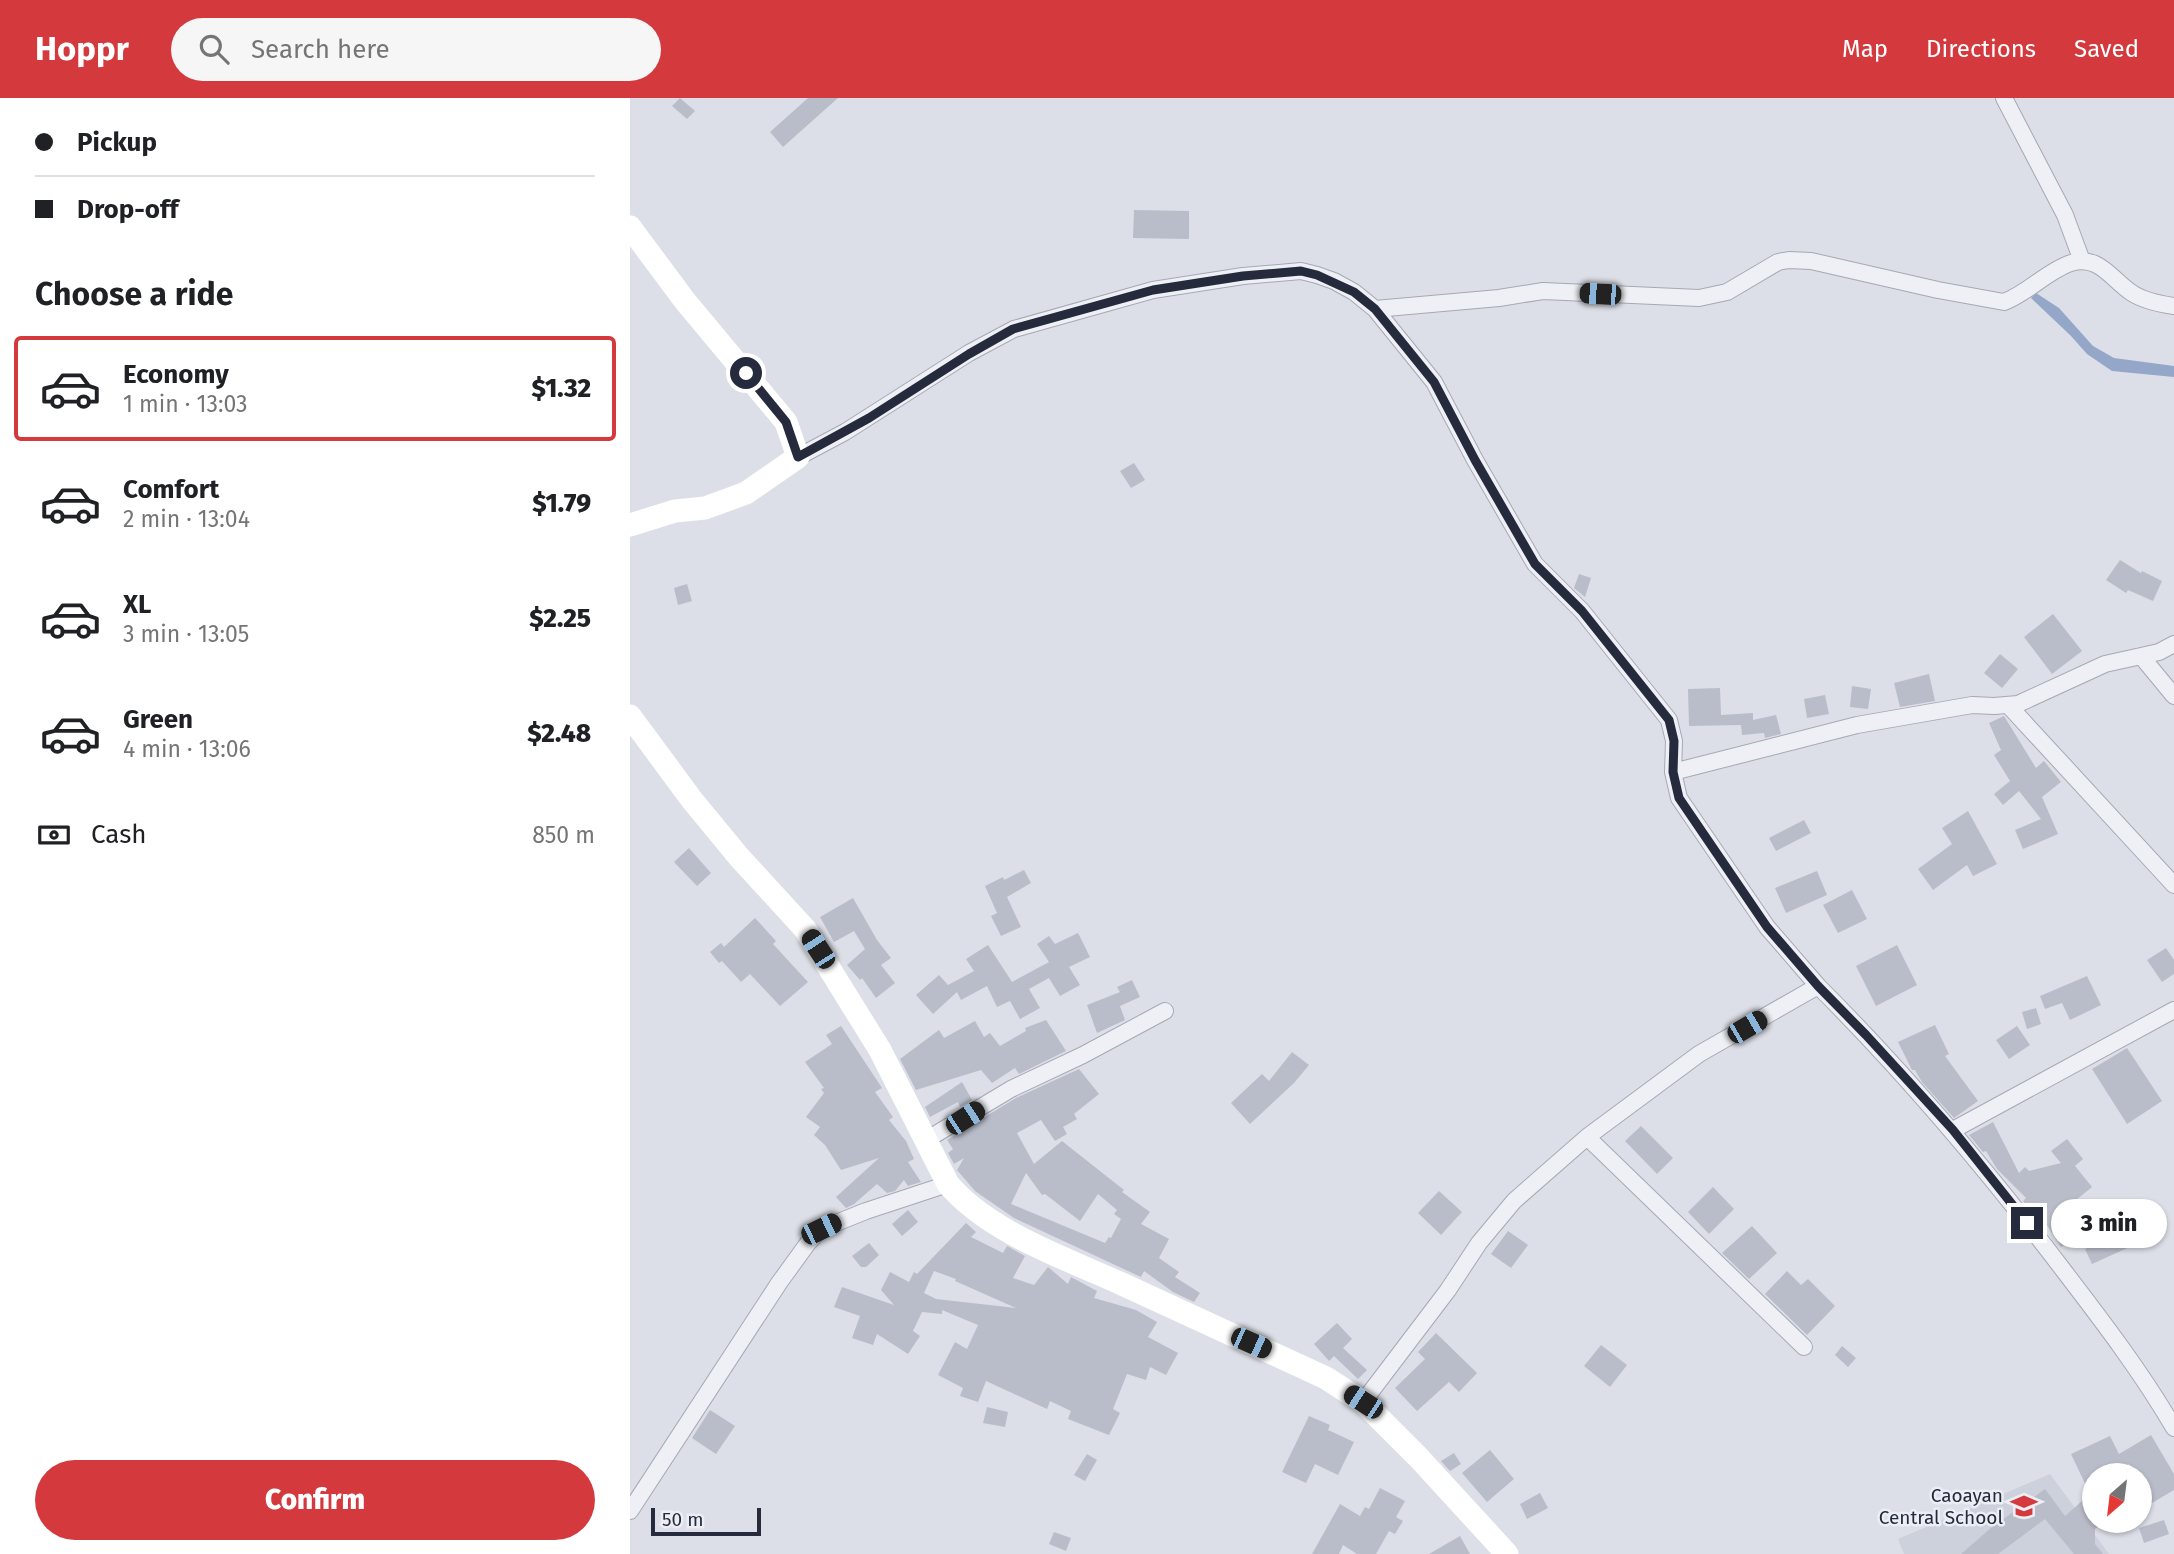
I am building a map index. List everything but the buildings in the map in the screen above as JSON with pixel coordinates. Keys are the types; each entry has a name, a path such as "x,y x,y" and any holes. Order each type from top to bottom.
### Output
{"street":[{"path":"2004,98 2065,215 2082,261"},
{"path":"630,227 685,300 786,422 798,457"},
{"path":"1375,309 1499,298 1543,291 1713,297 1727,292 1778,262 1789,260 1811,261 2004,302 2061,267 2082,261 2091,262 2102,267 2131,293 2150,302 2174,306"},
{"path":"630,525 675,511 705,508 746,493 798,457 869,418 1013,329 1153,290 1243,276 1301,271 1334,281 1354,292 1375,309 1434,382 1535,564 1582,611 1669,720 1674,741 1673,772 1679,798 1767,927 1818,986 1953,1130 2082,1294 2174,1428"},
{"path":"1673,772 1857,725 1972,705 2009,706 2105,664 2159,652 2174,644"},
{"path":"2141,656 2174,696"},
{"path":"2009,706 2174,886"},
{"path":"630,716 692,800 739,857 805,929 880,1050 948,1184 961,1199 983,1216 1036,1245 1326,1378 1363,1402 1419,1458 1507,1554"},
{"path":"1363,1402 1448,1290 1479,1243 1514,1201 1587,1137 1699,1054 1818,986"},
{"path":"926,1140 1011,1089 1083,1055 1165,1010"},
{"path":"1953,1130 2174,1010"},
{"path":"1587,1137 1804,1347"},
{"path":"630,1511 779,1283 821,1229 948,1184"}],"shaded area":[{"name":"Caoayan Central School","path":"2050,1474 2082,1517 2082,1533 2094,1533 2109,1554 1904,1554 1898,1539"}],"water":[{"path":"2036,293 2059,308 2093,346 2114,358 2174,366 2174,377 2112,371 2087,354 2031,298"}],"place":[{"name":"Caoayan Central School","path":"2024,1506"}],"route":[{"path":"746,373 786,422 798,457 893,404 992,340 1013,329 1038,321 1153,290 1243,276 1301,271 1334,281 1354,292 1375,309 1434,382 1535,564 1582,611 1669,720 1674,741 1673,772 1679,798 1767,927 1818,986 1953,1130 2027,1223"}]}
